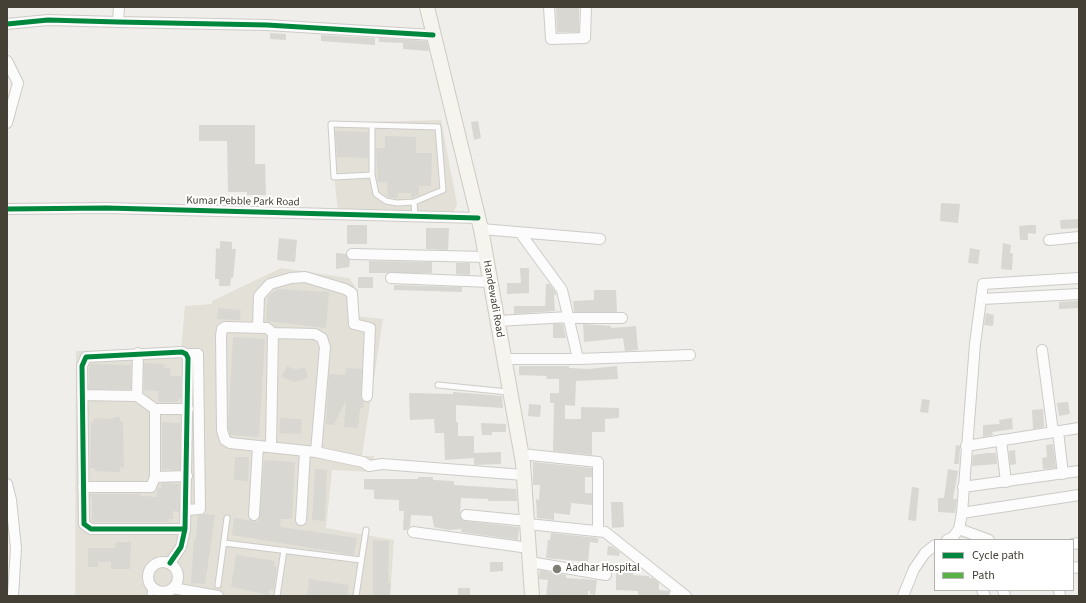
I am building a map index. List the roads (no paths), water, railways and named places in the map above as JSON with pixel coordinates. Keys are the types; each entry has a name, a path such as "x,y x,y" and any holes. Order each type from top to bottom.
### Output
{"main road":[{"name":"Handewadi Road","path":"427,7 480,223 524,475 532,596"}],"street":[{"path":"118,22 119,7"},
{"path":"549,7 551,39 585,38 586,7"},
{"path":"7,24 48,20 267,25 433,34"},
{"path":"7,61 18,83 7,123"},
{"name":"Kumar Pebble Park Road","path":"7,209 107,208 415,216 480,223 520,234 600,239"},
{"path":"520,234 562,290 578,359"},
{"path":"1049,240 1079,237"},
{"path":"352,254 486,257"},
{"path":"258,327 260,296 270,284 291,278 305,277 346,289 352,293 354,303 354,324 370,328 367,396"},
{"path":"391,278 490,282"},
{"path":"965,533 962,513 963,487 974,344 983,284 1079,278"},
{"path":"982,298 1079,294"},
{"path":"496,321 569,318 622,318"},
{"path":"316,452 325,347 322,338 315,334 273,333 267,328 225,327 222,330 221,336 223,436 230,443 305,450 364,462 369,466 382,464 524,475"},
{"path":"271,446 273,333"},
{"path":"1042,350 1063,474"},
{"path":"185,529 86,528 84,520 82,366 86,357 138,353 177,352 198,354 200,509 186,510"},
{"path":"137,396 138,353"},
{"path":"170,563 181,547 185,529 189,363 186,354"},
{"path":"504,359 578,359 690,355"},
{"path":"82,395 137,396 155,409 188,409"},
{"path":"84,487 151,487 154,483 155,477 155,409"},
{"path":"966,446 1079,428"},
{"path":"1001,440 1006,482"},
{"path":"254,515 258,446"},
{"path":"301,520 305,450"},
{"path":"521,454 598,462 598,531"},
{"path":"963,487 1079,471"},
{"path":"155,477 187,476"},
{"path":"7,484 10,517 16,548 13,596"},
{"path":"962,513 1079,495"},
{"path":"466,515 605,532 676,592 686,596"},
{"path":"413,532 529,548"},
{"path":"949,539 965,533 985,539"},
{"path":"903,596 914,569 925,553 934,546"},
{"path":"158,562 170,563 177,572 177,584 173,588 162,592 151,591 148,582 149,570 158,562"},
{"path":"530,562 606,575"},
{"path":"173,588 218,596"}],"lane":[{"path":"372,126 372,175 376,194 386,201 397,203 414,202 443,190 438,127 331,124 334,177 372,175"},
{"path":"414,202 415,216"},
{"path":"438,385 510,392"},
{"path":"218,585 226,518"},
{"path":"356,596 366,530"},
{"path":"224,543 361,560"},
{"path":"277,596 284,550"}],"place":[{"name":"Aadhar Hospital","path":"557,569"}]}
